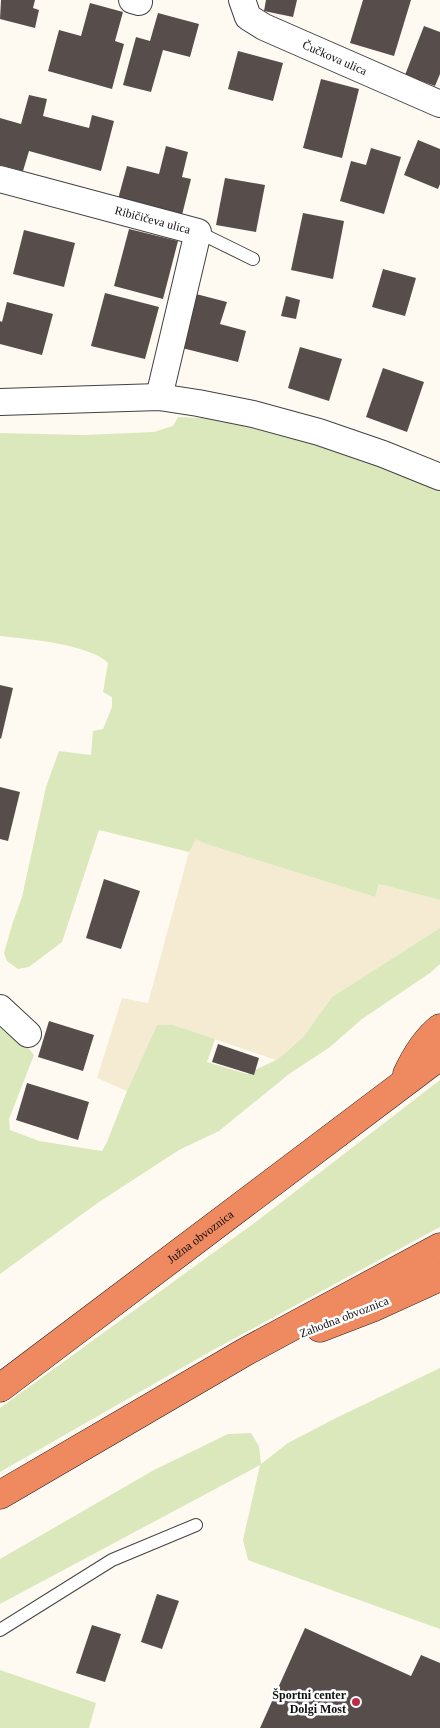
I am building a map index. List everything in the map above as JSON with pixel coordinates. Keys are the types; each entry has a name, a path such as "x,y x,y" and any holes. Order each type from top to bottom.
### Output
{"highway":[{"path":"402,1084 415,1056 440,1028"},
{"path":"402,1084 440,1056"},
{"name":"Južna obvoznica","path":"0,1388 402,1084"},
{"path":"0,1495 245,1352 440,1247"},
{"name":"Zahodna obvoznica","path":"245,1352 311,1331 372,1308 440,1277"}],"street":[{"name":"Čučkova ulica","path":"242,0 248,17 264,27 440,104"},
{"name":"Ribičičeva ulica","path":"0,178 198,232 159,397"},
{"path":"0,402 159,397 252,414 300,427 383,454 440,477"},
{"path":"0,1008 28,1034"}],"lane":[{"path":"198,232 253,259"},
{"path":"0,1630 112,1560 196,1525"}],"shaded area":[{"path":"195,838 206,844 375,897 379,884 440,900 440,928 332,997 304,1036 276,1060 173,1025 157,1025 127,1091 97,1078 122,998 148,1003 189,852"}],"green space":[{"path":"178,417 227,419 344,453 440,489 440,900 379,884 375,897 206,844 196,839 189,852 99,830 62,942 29,967 18,969 7,961 4,953 22,897 46,787 59,751 91,755 93,731 103,729 112,707 112,697 103,692 108,663 99,657 73,647 0,636 0,433 84,435 154,432 173,426"},
{"path":"440,928 440,964 430,973 362,1019 330,1047 289,1074 219,1131 179,1150 99,1202 0,1274 0,1016 34,1055 9,1119 10,1130 39,1141 102,1151 157,1025 173,1025 215,1039 207,1062 247,1074 276,1060 304,1036 332,997"},
{"path":"440,1080 440,1227 213,1350 0,1472 0,1408 257,1221"},
{"path":"440,1368 440,1629 248,1560 243,1540 260,1465 0,1604 0,1559 154,1470 228,1434 251,1433 259,1446 261,1464 288,1443"},
{"path":"0,1670 96,1703 89,1728 0,1728"}],"building":[{"path":"1,0 35,0 33,8 39,10 35,28 0,19"},
{"path":"266,0 297,0 293,17 264,11"},
{"path":"363,0 411,0 394,56 350,43"},
{"path":"90,3 123,12 115,41 124,44 112,89 48,71 59,30 81,36"},
{"path":"158,13 199,24 190,57 163,50 151,92 123,85 136,37 150,41"},
{"path":"424,26 440,32 440,74 435,86 405,75"},
{"path":"238,51 283,63 273,101 228,89"},
{"path":"321,79 359,89 342,158 303,148"},
{"path":"29,95 47,99 43,116 89,128 92,115 114,121 101,171 29,151 23,171 0,165 0,118 21,124"},
{"path":"418,140 440,149 440,184 438,189 404,175"},
{"path":"166,146 188,152 182,177 191,179 182,215 118,199 127,166 159,174"},
{"path":"371,148 401,157 384,214 340,201 351,161 366,165"},
{"path":"225,178 265,185 256,232 216,225"},
{"path":"303,213 344,221 333,279 291,270"},
{"path":"129,229 178,241 163,299 114,286"},
{"path":"24,230 75,243 64,287 13,274"},
{"path":"383,269 416,278 405,316 372,307"},
{"path":"105,293 159,307 145,359 91,346"},
{"path":"196,294 227,302 220,324 246,331 238,362 182,348"},
{"path":"286,296 300,300 296,319 281,316"},
{"path":"7,302 53,314 42,355 0,344 0,321 2,322"},
{"path":"300,347 342,359 329,401 288,388"},
{"path":"383,368 424,382 407,432 366,417"},
{"path":"0,685 13,688 1,739 0,738"},
{"path":"0,787 20,792 8,841 0,839"},
{"path":"104,879 140,891 121,949 86,938"},
{"path":"49,1021 94,1035 83,1071 38,1057"},
{"path":"218,1044 259,1058 254,1075 212,1062"},
{"path":"27,1083 89,1102 78,1140 16,1120"},
{"path":"157,1594 179,1601 162,1649 141,1642"},
{"path":"92,1625 121,1634 105,1682 76,1673"},
{"name":"Športni center Dolgi Most","path":"305,1628 411,1676 421,1655 440,1663 440,1728 260,1728"}],"place":[{"name":"Športni center Dolgi Most","path":"356,1702"}]}
